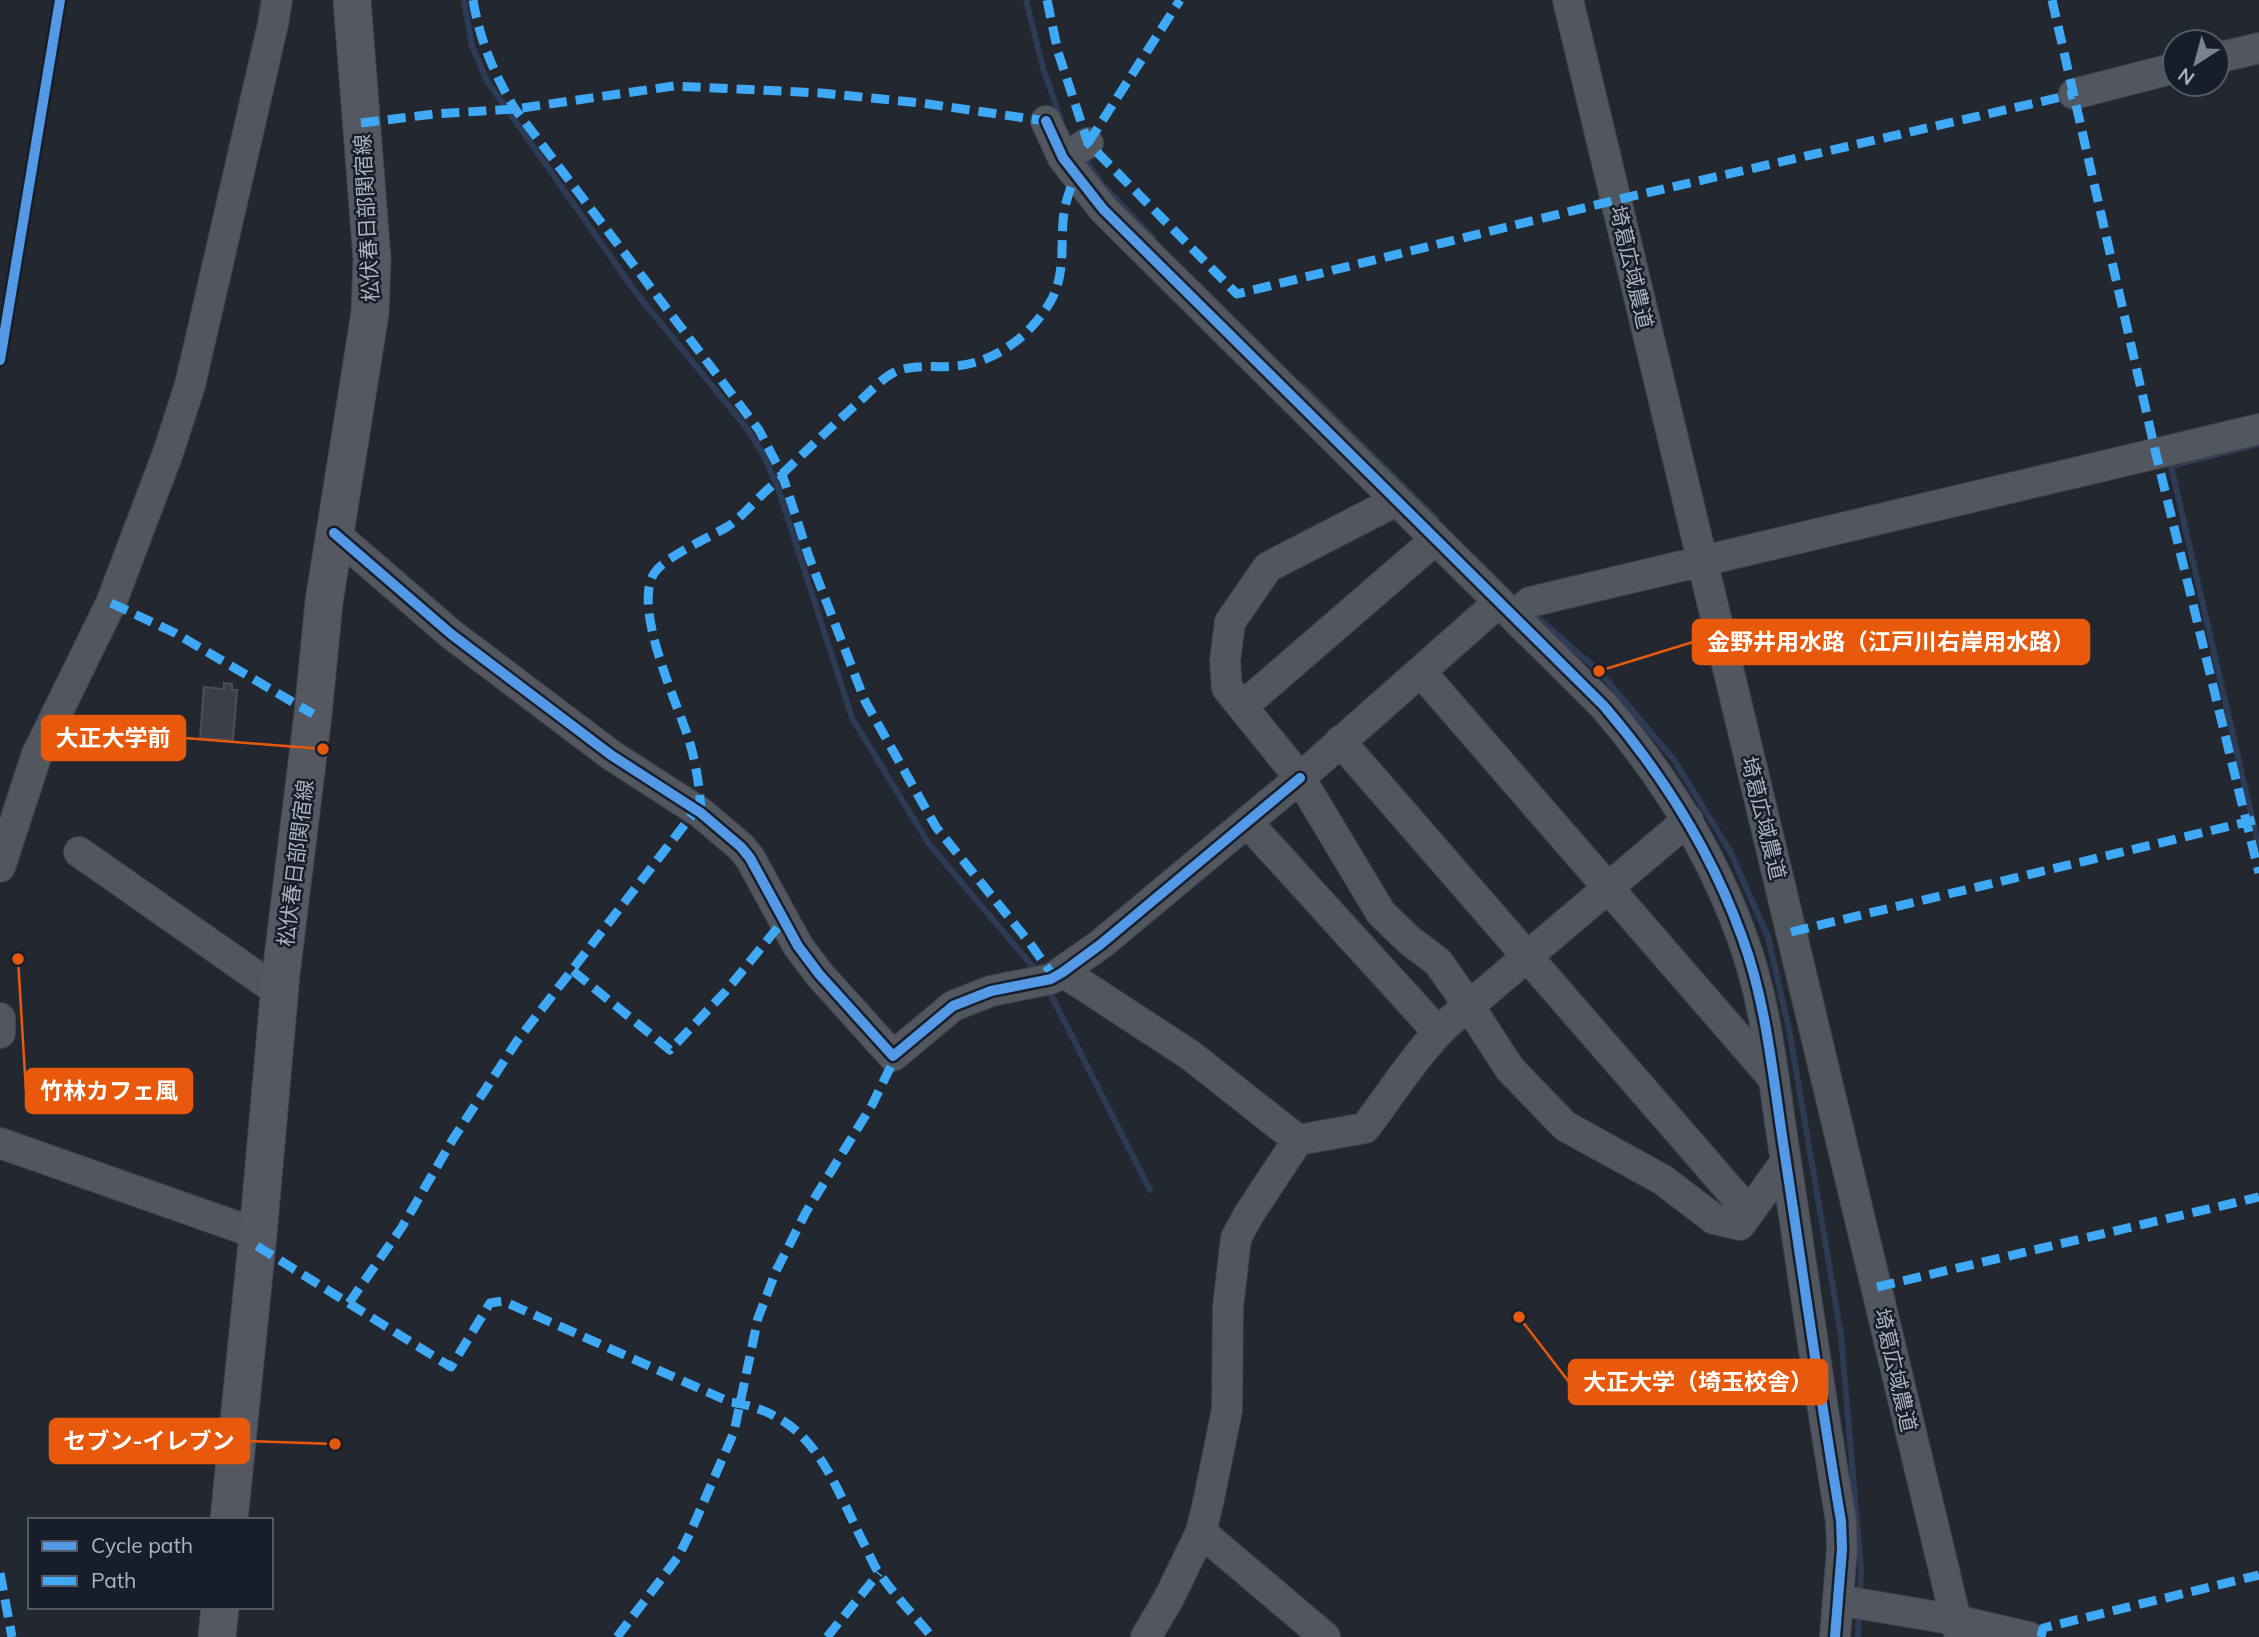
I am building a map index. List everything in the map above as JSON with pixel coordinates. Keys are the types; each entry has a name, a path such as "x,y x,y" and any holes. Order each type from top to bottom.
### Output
{"main road":[{"name":"松伏春日部関宿線","path":"229,1518 279,992 334,533 370,313 372,258 352,0"},
{"path":"217,1637 220,1609"}],"street":[{"path":"0,867 37,754 111,603 168,453 190,385 277,0"},
{"name":"埼葛広域農道","path":"1568,0 1958,1628"},
{"path":"2231,55 2259,48"},
{"path":"2074,94 2161,72"},
{"path":"1046,121 1075,150 1102,209 1436,540 1514,607 1645,755 1703,846 1744,940 1760,999 1841,1521 1835,1637"},
{"path":"334,533 451,634 611,755 701,813 741,847 750,858 798,946 819,974 893,1056 953,1006 991,991 1049,978 1101,944 1300,778 1421,672 1514,607 2259,429"},
{"path":"1396,501 1268,567 1230,622 1225,661 1227,688 1300,778 1381,913 1409,940 1438,962 1510,1069 1565,1126 1663,1180 1714,1219 1740,1226 1786,1161"},
{"path":"1243,706 1436,540"},
{"path":"1421,672 1773,1078"},
{"path":"1340,741 1749,1212"},
{"path":"1146,1637 1169,1598 1201,1532 1227,1410 1228,1307 1236,1238 1298,1140 1365,1128 1438,1032 1453,1017 1527,958 1688,820"},
{"path":"1247,821 1438,1032"},
{"path":"79,852 279,992"},
{"path":"1049,978 1190,1055 1298,1140"},
{"path":"0,1018 0,1033"},
{"path":"0,1143 258,1234"},
{"path":"1201,1532 1325,1637"},
{"path":"1838,1600 1958,1628 2029,1637"}],"building":[{"path":"224,683 232,684 232,690 237,690 233,740 200,738 204,687 224,689"}],"waterway":[{"path":"464,0 472,46 487,81 637,294 749,431 764,456 779,491 852,718 929,844 1039,974"},
{"path":"1026,0 1043,68 1061,120"},
{"path":"1083,156 1101,183 1153,238"},
{"path":"1302,386 1436,519"},
{"path":"2259,444 2171,466 2259,848"},
{"path":"1531,612 1599,671 1674,760 1730,851 1768,937 1790,1034 1841,1335 1861,1570 1860,1597"},
{"path":"1048,989 1150,1190"},
{"path":"1858,1637 1859,1611"}],"marked path":[{"path":"473,0 489,57 515,109 759,430 782,474 809,557 865,701 936,827 1054,977"},
{"path":"1047,0 1058,52 1088,143 1237,294 1616,200 2074,94"},
{"path":"1088,143 1180,0"},
{"path":"2052,0 2156,454 2259,873"},
{"path":"361,123 434,114 515,109 674,86 821,93 921,103 1046,121"},
{"path":"782,474 877,384 897,371 955,366 983,360 1009,346 1031,327 1049,304 1058,284 1064,210 1076,176"},
{"path":"701,813 691,749 652,630 648,607 649,587 660,566 727,527 783,478"},
{"path":"111,603 175,633 313,714"},
{"path":"349,1303 402,1227 453,1139 517,1041 696,810"},
{"path":"1791,932 2259,819"},
{"path":"573,971 670,1050 726,991 783,921"},
{"path":"617,1637 678,1557 691,1531 734,1432 758,1318 776,1271 806,1212 872,1105 891,1066 893,1056"},
{"path":"1877,1287 2259,1197"},
{"path":"257,1246 451,1367 490,1303 503,1301 730,1402 758,1409 781,1420 800,1434 815,1452 840,1494 877,1570 932,1637"},
{"path":"0,1573 12,1637"},
{"path":"827,1637 879,1573"},
{"path":"2041,1637 2043,1628 2259,1575"}],"cycle path":[{"path":"0,360 60,0"},
{"path":"1046,121 1063,158 1103,209 1604,706 1666,787 1701,845 1730,905 1751,962 1768,1042 1841,1521 1842,1549 1835,1637"},
{"path":"334,533 451,634 611,755 701,813 741,847 750,858 798,946 819,974 893,1056 953,1006 991,991 1051,979 1063,972 1101,944 1300,778"}],"place":[{"name":"金野井用水路（江戸川右岸用水路）","path":"1599,671"},
{"name":"大正大学前","path":"323,749"},
{"name":"竹林カフェ風","path":"18,959"},
{"name":"大正大学（埼玉校舎）","path":"1519,1317"},
{"name":"セブン-イレブン","path":"335,1444"}]}
